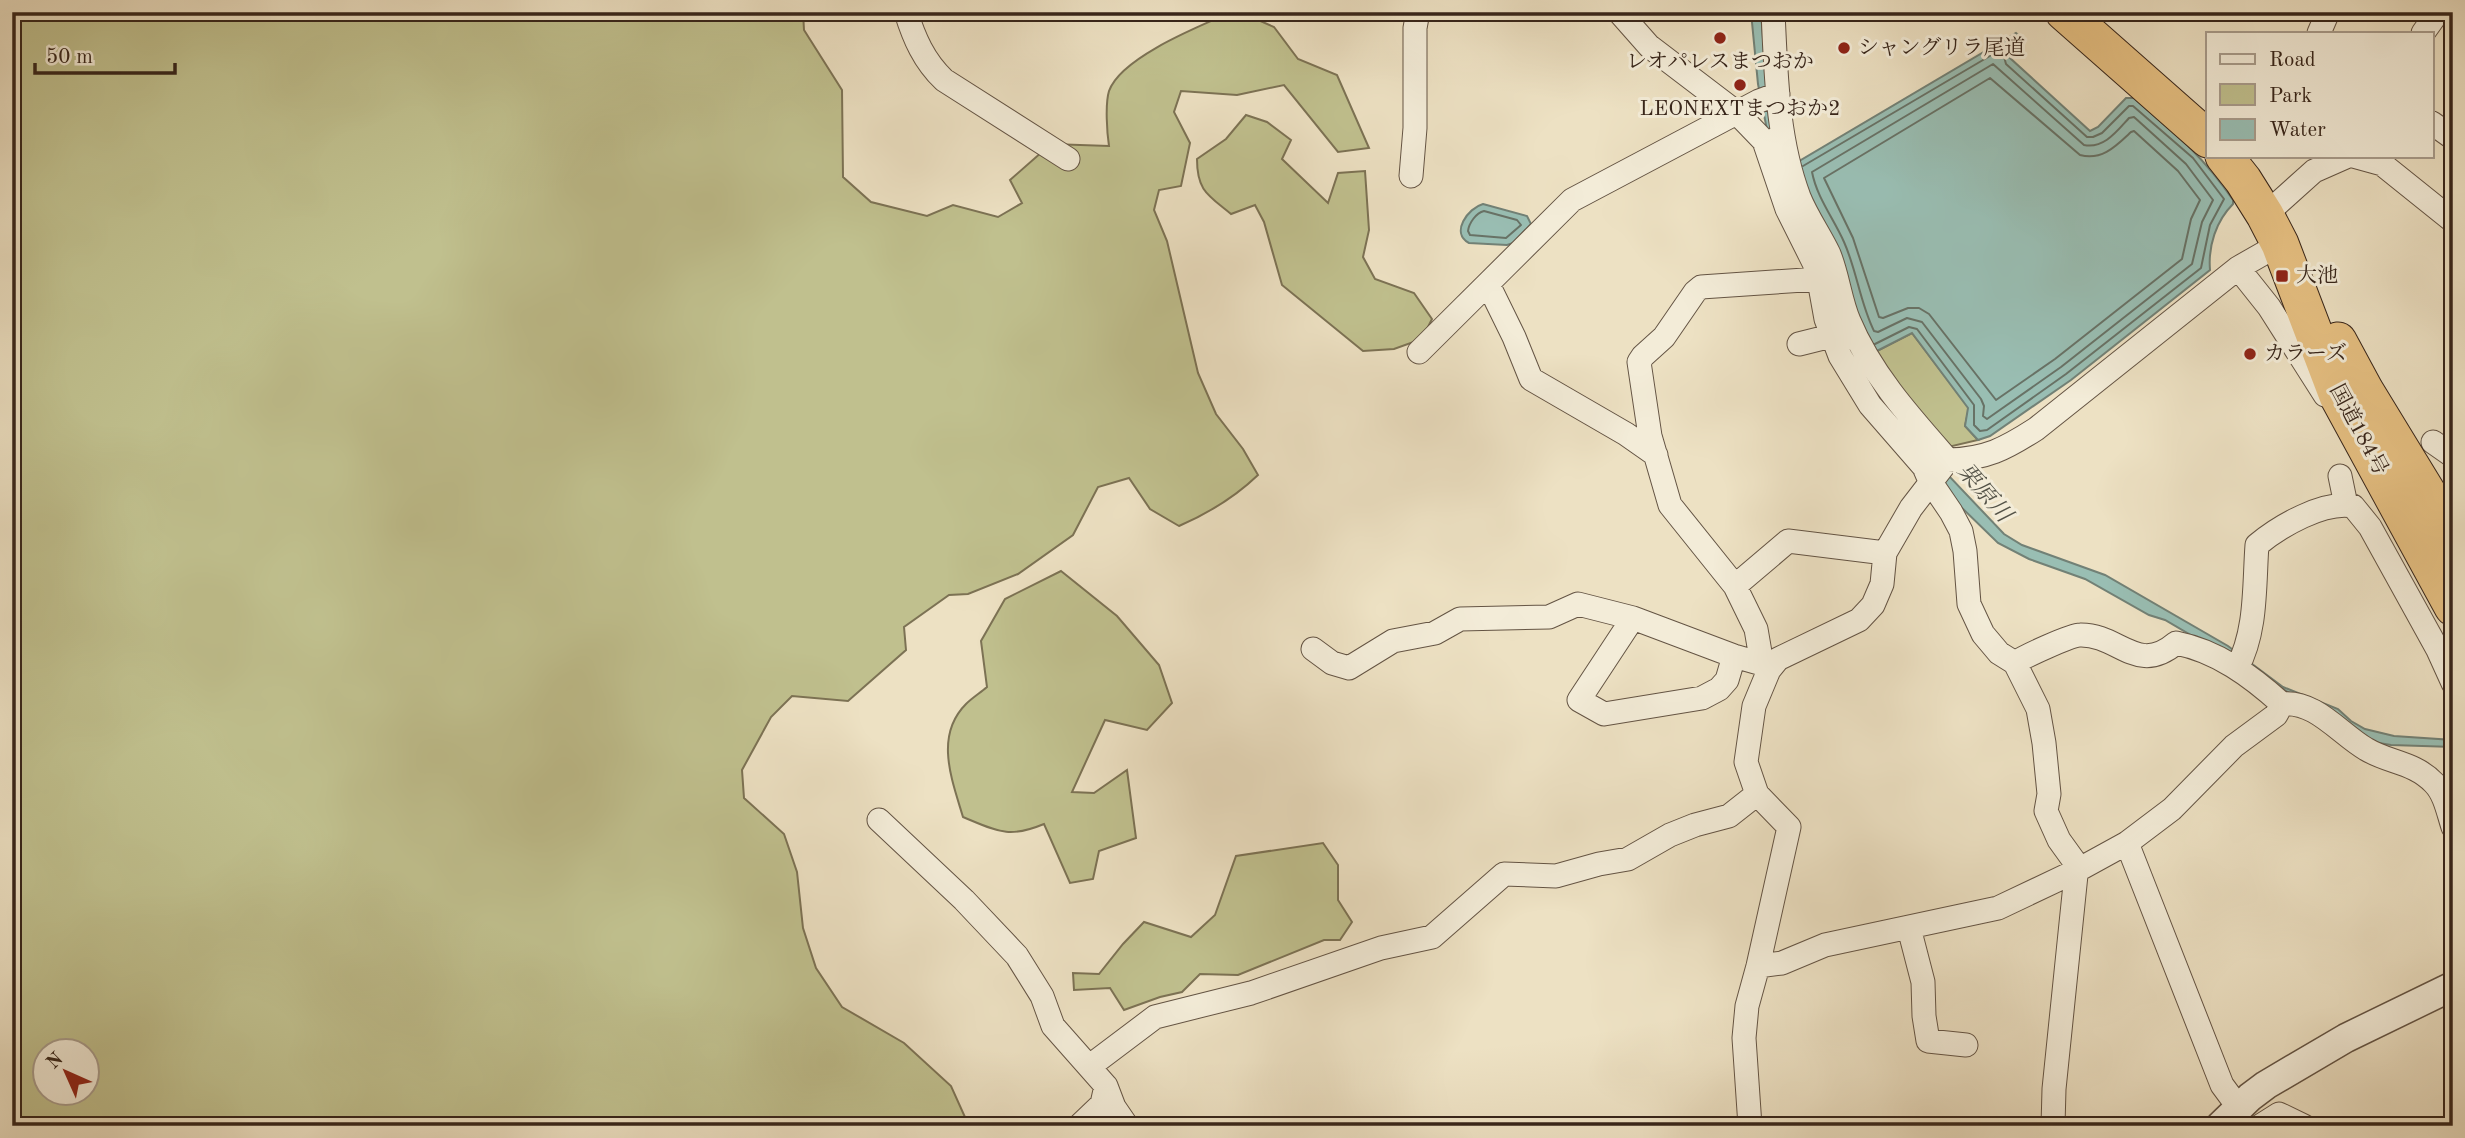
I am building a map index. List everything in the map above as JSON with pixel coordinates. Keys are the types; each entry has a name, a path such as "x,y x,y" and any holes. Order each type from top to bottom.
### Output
{"highway":[{"path":"2064,12 2206,137"},
{"name":"国道184号","path":"2226,158 2243,180 2302,276 2365,391 2453,536"},
{"name":"国道184号","path":"2273,230 2338,396 2453,607"}],"street":[{"path":"906,12 918,45 929,65 944,80 1068,159"},
{"path":"1411,176 1415,128 1415,28 1418,12"},
{"path":"1619,12 1649,46 1774,139 1800,200 1829,256 1848,320 1939,471 1961,531 1969,604 1983,635 1999,653 2015,663 2038,709 2045,743 2048,781 2046,811 2059,840 2077,865 2054,1089 2053,1126"},
{"path":"1773,12 1770,97 1774,139 1787,209 1812,258 1831,336 1845,366 1870,405 1924,467 1939,471 2004,450 2036,429 2238,268 2273,230 2314,172 2346,158"},
{"path":"2319,32 2328,12"},
{"path":"2424,32 2438,12"},
{"path":"1419,352 1572,200 1770,97"},
{"path":"2434,124 2453,138"},
{"path":"2358,158 2382,164 2453,221"},
{"path":"2238,268 2269,307 2324,395 2338,396"},
{"path":"1750,1126 1744,1038 1746,1006 1758,966 1789,827 1757,794 1746,762 1748,736 1765,666 1756,629 1735,586 1670,505 1642,395 1639,362 1669,330 1701,287 1819,279"},
{"path":"1488,284 1531,379 1626,434 1656,455"},
{"path":"1799,344 1831,336"},
{"path":"2433,442 2453,456"},
{"path":"1313,649 1332,663 1349,668 1393,640 1436,633 1460,619 1549,617 1578,604 1633,618 1765,666 1858,620 1873,605 1882,584 1885,553 1939,471"},
{"path":"2340,476 2346,505"},
{"path":"2240,662 2251,625 2257,545 2277,529 2316,511 2346,505 2353,506 2370,527 2438,650 2453,683"},
{"path":"1735,586 1788,541 1885,553"},
{"path":"1633,618 1579,700 1604,714 1702,698 1719,689 1727,680 1734,656"},
{"path":"2015,663 2078,634 2098,637 2142,657 2167,651 2176,643 2240,662 2282,704"},
{"path":"2282,704 2292,703 2325,717 2369,751 2422,771 2437,785 2453,827"},
{"path":"1758,966 1782,963 1825,945 1998,908 2076,871 2127,843 2172,809 2234,746 2276,715 2282,704"},
{"path":"1090,1066 1156,1017 1251,993 1381,948 1432,937 1504,874 1556,876 1628,859 1670,835 1729,816 1757,794"},
{"path":"878,820 964,900 1017,956 1042,996 1054,1026 1106,1086 1114,1107 1127,1126"},
{"path":"2127,843 2222,1085 2229,1117 2266,1085 2346,1038 2453,986"},
{"path":"1909,928 1923,982 1928,1041 1966,1045"},
{"path":"2266,1085 2270,1120 2304,1126"},
{"path":"1079,1126 1102,1104 1106,1086"}],"green space":[{"path":"12,12 803,12 804,30 842,90 843,177 871,202 927,216 953,205 998,217 1022,203 1010,180 1051,144 1109,146 1107,103 1109,91 1116,78 1129,66 1163,44 1232,12 1240,12 1274,27 1298,59 1337,75 1369,148 1338,152 1284,85 1237,95 1181,91 1174,112 1190,143 1181,186 1159,190 1154,210 1167,241 1198,373 1216,414 1243,449 1258,475 1221,504 1179,526 1150,509 1129,478 1098,487 1073,535 1018,574 968,594 949,595 904,627 906,650 848,701 792,696 771,717 742,770 744,798 784,834 797,872 803,928 816,968 842,1007 904,1043 951,1086 969,1126 12,1126"},
{"path":"1246,115 1267,122 1291,140 1282,159 1328,203 1338,173 1365,171 1369,230 1363,257 1375,279 1414,293 1432,319 1422,339 1394,349 1363,351 1282,285 1264,222 1255,205 1231,214 1205,191 1199,178 1197,159 1226,139"},
{"path":"1912,333 1969,408 1965,426 1978,440 1944,448 1869,355"},
{"path":"1061,571 1117,616 1159,665 1172,703 1147,730 1105,720 1072,792 1094,793 1127,770 1136,838 1099,851 1093,879 1070,883 1044,824 1012,832 985,826 963,817 948,759 950,730 956,717 966,704 987,687 981,641 1005,599"},
{"path":"1323,843 1338,865 1338,900 1352,922 1340,940 1324,940 1238,975 1200,974 1182,992 1124,1010 1110,988 1074,990 1073,973 1099,974 1144,922 1191,937 1215,915 1236,856"}],"water":[{"path":"1751,12 1761,12 1764,52 1833,288 1947,474 2004,534 2022,545 2105,575 2228,646 2283,687 2338,709 2365,729 2394,736 2453,740 2453,747 2373,742 2165,620 2149,615 2085,579 2029,559 1998,543 1959,505 1847,363 1769,140 1758,84"},
{"path":"2016,33 2024,39 2010,58 2090,131 2098,127 2126,98 2135,98 2199,158 2222,185 2233,204 2214,234 2210,270 2071,380 1990,436 1978,440 1965,426 1968,408 1912,333 1869,355 1796,163"},
{"path":"1483,204 1527,216 1531,224 1513,243 1507,245 1469,243 1461,233 1463,221 1472,210"}],"place":[{"name":"レオパレスまつおか","path":"1720,38"},
{"name":"シャングリラ尾道","path":"1844,48"},
{"name":"LEONEXTまつおか2","path":"1740,85"},
{"name":"大池","path":"2282,276"},
{"name":"カラーズ","path":"2250,354"}],"water label":[{"name":"栗原川","path":"1984,493"}]}
